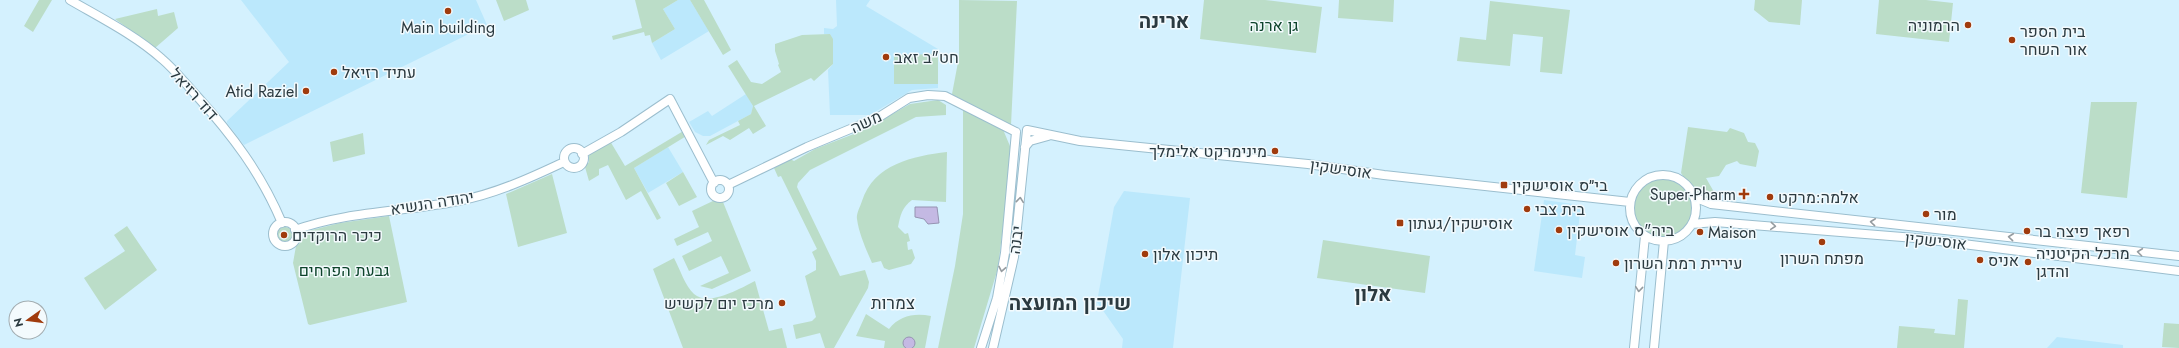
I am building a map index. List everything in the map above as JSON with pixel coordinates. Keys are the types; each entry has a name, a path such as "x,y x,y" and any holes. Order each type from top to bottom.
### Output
{"street":[{"name":"דוד רזיאל","path":"70,0 153,51 172,68 220,122 255,169 269,193 282,223"},
{"name":"משה","path":"728,185 807,147 879,118 909,98 918,96 939,94 945,96 1018,135"},
{"path":"582,154 621,132 670,99 714,183 712,189 713,194 720,198 728,194 728,185 721,180 714,183"},
{"name":"משה","path":"1002,127 1011,138 1015,149"},
{"path":"981,348 997,298 1003,263 1015,149 1018,135 1027,130"},
{"name":"אוסישקין","path":"1027,130 1080,141 1308,164 1384,175 1630,202"},
{"name":"יבנה","path":"993,348 1014,257 1027,130"},
{"path":"1018,135 1024,159"},
{"name":"אוסישקין","path":"1025,147 1030,141 1052,136"},
{"path":"570,149 577,149 582,154 583,162 576,168 570,168 564,162 565,153 570,149"},
{"name":"יהודה הנשיא","path":"296,230 324,221 459,201 503,188 564,162"},
{"path":"1665,175 1682,180 1694,197 1695,215 1692,224 1685,233 1676,239 1664,241 1645,236 1634,224 1631,216 1630,202 1637,188 1645,180 1654,176 1665,175"},
{"name":"אוסישקין","path":"1694,197 1711,204 2179,256"},
{"name":"אוסישקין","path":"1692,224 1715,222 1915,238 2179,271"},
{"path":"282,223 292,225 296,230 297,235 294,242 288,246 281,246 275,241 273,234 276,226 282,223"},
{"path":"1634,348 1645,236"},
{"path":"1654,348 1664,241"}],"shaded area":[{"name":"עתיד רזיאל","path":"241,0 476,0 487,25 244,145 227,121 289,62"},
{"path":"678,0 690,0 709,31 661,60 652,43 675,29 663,9"},
{"name":"חט\"ב זאב","path":"836,0 870,0 866,6 938,49 938,88 912,90 870,115 830,115 828,70 833,64 833,40 830,34 824,34 824,28 833,29 837,26"},
{"path":"746,94 753,106 751,114 710,136 703,136 695,132 689,122 708,111 712,116"},
{"path":"668,147 683,172 648,193 634,168"},
{"name":"תיכון אלון","path":"1124,191 1190,198 1173,348 1122,348 1123,339 1097,302 1114,207"},
{"name":"ביה\"ס אוסישקין","path":"1544,200 1581,205 1575,255 1585,257 1582,278 1534,271"},
{"path":"915,207 937,207 939,223 928,224 924,219 915,217"},
{"path":"907,337 911,337 915,343 911,349 907,349 903,345 903,341"},
{"path":"2057,337 2123,345 2123,348 2047,348"}],"green space":[{"path":"39,0 52,0 33,32 24,26"},
{"path":"496,0 526,0 529,10 504,21"},
{"path":"635,0 678,0 663,9 675,29 652,43 650,35 645,36 644,32 613,40 612,36 642,28"},
{"path":"690,0 704,0 731,50 723,55"},
{"path":"959,0 1017,1 1011,125 955,98 952,94 959,57"},
{"name":"גן ארנה","path":"1204,0 1265,0 1322,7 1316,53 1200,39"},
{"path":"1339,0 1394,0 1393,22 1338,18"},
{"path":"1755,0 1802,0 1800,25 1769,22 1754,10"},
{"path":"1879,0 1926,0 1953,3 1949,42 1876,34"},
{"path":"1490,1 1570,10 1562,74 1540,72 1543,37 1513,34 1510,66 1457,61 1460,37 1486,40"},
{"path":"157,9 158,16 174,12 178,28 155,48 115,19"},
{"path":"830,34 833,39 833,64 814,81 811,78 754,106 766,126 753,134 749,128 730,140 723,136 706,145 709,140 740,125 738,121 751,114 753,106 728,66 737,60 751,82 762,84 781,72 775,51 775,44 802,35"},
{"path":"938,54 938,84 894,84 894,55"},
{"path":"938,100 946,105 946,115 916,117 810,170 798,183 797,187 840,276 865,270 869,282 868,288 834,348 825,348 820,333 796,339 793,325 812,321 816,317 805,276 816,270 816,261 812,252 817,249 781,176 778,177 774,168 790,159 794,161 815,149 864,130 910,104"},
{"path":"2091,102 2137,102 2127,198 2081,193"},
{"path":"963,106 1002,127 1012,151 998,268 974,348 938,348 955,266 963,214"},
{"path":"1688,127 1727,132 1730,128 1744,133 1748,142 1755,143 1759,151 1756,167 1740,164 1737,161 1726,165 1719,176 1706,178 1718,199 1697,196 1681,173"},
{"path":"685,130 688,135 634,168 661,218 657,220 641,191 626,200 608,165 599,169 599,175 589,181 585,167 589,162 589,154 610,141 625,166"},
{"path":"363,133 365,154 333,162 330,142"},
{"path":"947,152 946,202 912,200 906,206 901,215 898,227 905,234 908,233 910,241 907,242 908,250 912,249 915,258 911,264 889,270 884,268 881,261 872,263 861,236 857,217 858,210 868,188 885,170 896,164 921,156"},
{"path":"683,172 697,197 679,206 666,183"},
{"path":"552,174 567,233 518,247 506,194"},
{"path":"1663,175 1676,177 1691,190 1694,195 1696,208 1694,221 1681,236 1676,239 1663,241 1650,239 1635,226 1632,221 1630,208 1632,195 1645,180 1650,177"},
{"path":"715,200 723,202 751,271 712,289 700,286 729,273 721,256 689,271 682,256 712,241 708,232 677,246 674,239 699,227 692,211"},
{"name":"גבעת הפרחים","path":"389,216 407,302 310,325 308,324 293,263 296,246 300,243 308,231 340,223"},
{"path":"127,226 157,270 105,310 84,278 125,251 114,235"},
{"path":"285,227 292,232 293,235 288,242 285,243 278,238 277,235 282,228"},
{"path":"1323,240 1430,256 1425,293 1317,278"},
{"path":"674,258 688,287 694,294 700,297 708,298 725,295 755,281 769,331 782,328 787,348 683,348 653,269"},
{"path":"1958,299 1968,300 1964,348 1897,348 1899,326 1935,329 1934,333 1955,335"},
{"path":"866,314 889,329 893,324 908,316 931,316 925,348 884,348 885,341 856,336"},
{"path":"2164,323 2179,324 2179,348 2162,347"}],"place":[{"name":"Main building","path":"448,11"},
{"name":"הרמוניה","path":"1968,25"},
{"name":"בית הספר אור השחר","path":"2012,40"},
{"name":"חט\"ב זאב","path":"886,57"},
{"name":"עתיד רזיאל","path":"334,72"},
{"name":"Atid Raziel","path":"306,91"},
{"name":"מינימרקט אלימלך","path":"1275,151"},
{"name":"בי״ס אוסישקין","path":"1504,185"},
{"name":"Super-Pharm","path":"1744,194"},
{"name":"אלמה:מרקט","path":"1770,197"},
{"name":"בית צבי","path":"1527,209"},
{"name":"מור","path":"1926,214"},
{"name":"אוסישקין/געתון","path":"1400,223"},
{"name":"ביה\"ס אוסישקין","path":"1559,230"},
{"name":"רפאך פיצה בר","path":"2027,231"},
{"name":"Maison","path":"1700,232"},
{"name":"כיכר הרוקדים","path":"284,235"},
{"name":"מפתח השרון","path":"1822,242"},
{"name":"תיכון אלון","path":"1145,254"},
{"name":"אניס","path":"1980,260"},
{"name":"מרכל הקיטניה והדגן","path":"2028,262"},
{"name":"עיריית רמת השרון","path":"1616,263"},
{"name":"מרכז יום לקשיש","path":"782,303"}],"district":[{"name":"ארינה","path":"1164,21"},
{"name":"אלון","path":"1373,294"},
{"name":"צמרות","path":"893,303"},
{"name":"שיכון המועצה","path":"1070,303"}]}
